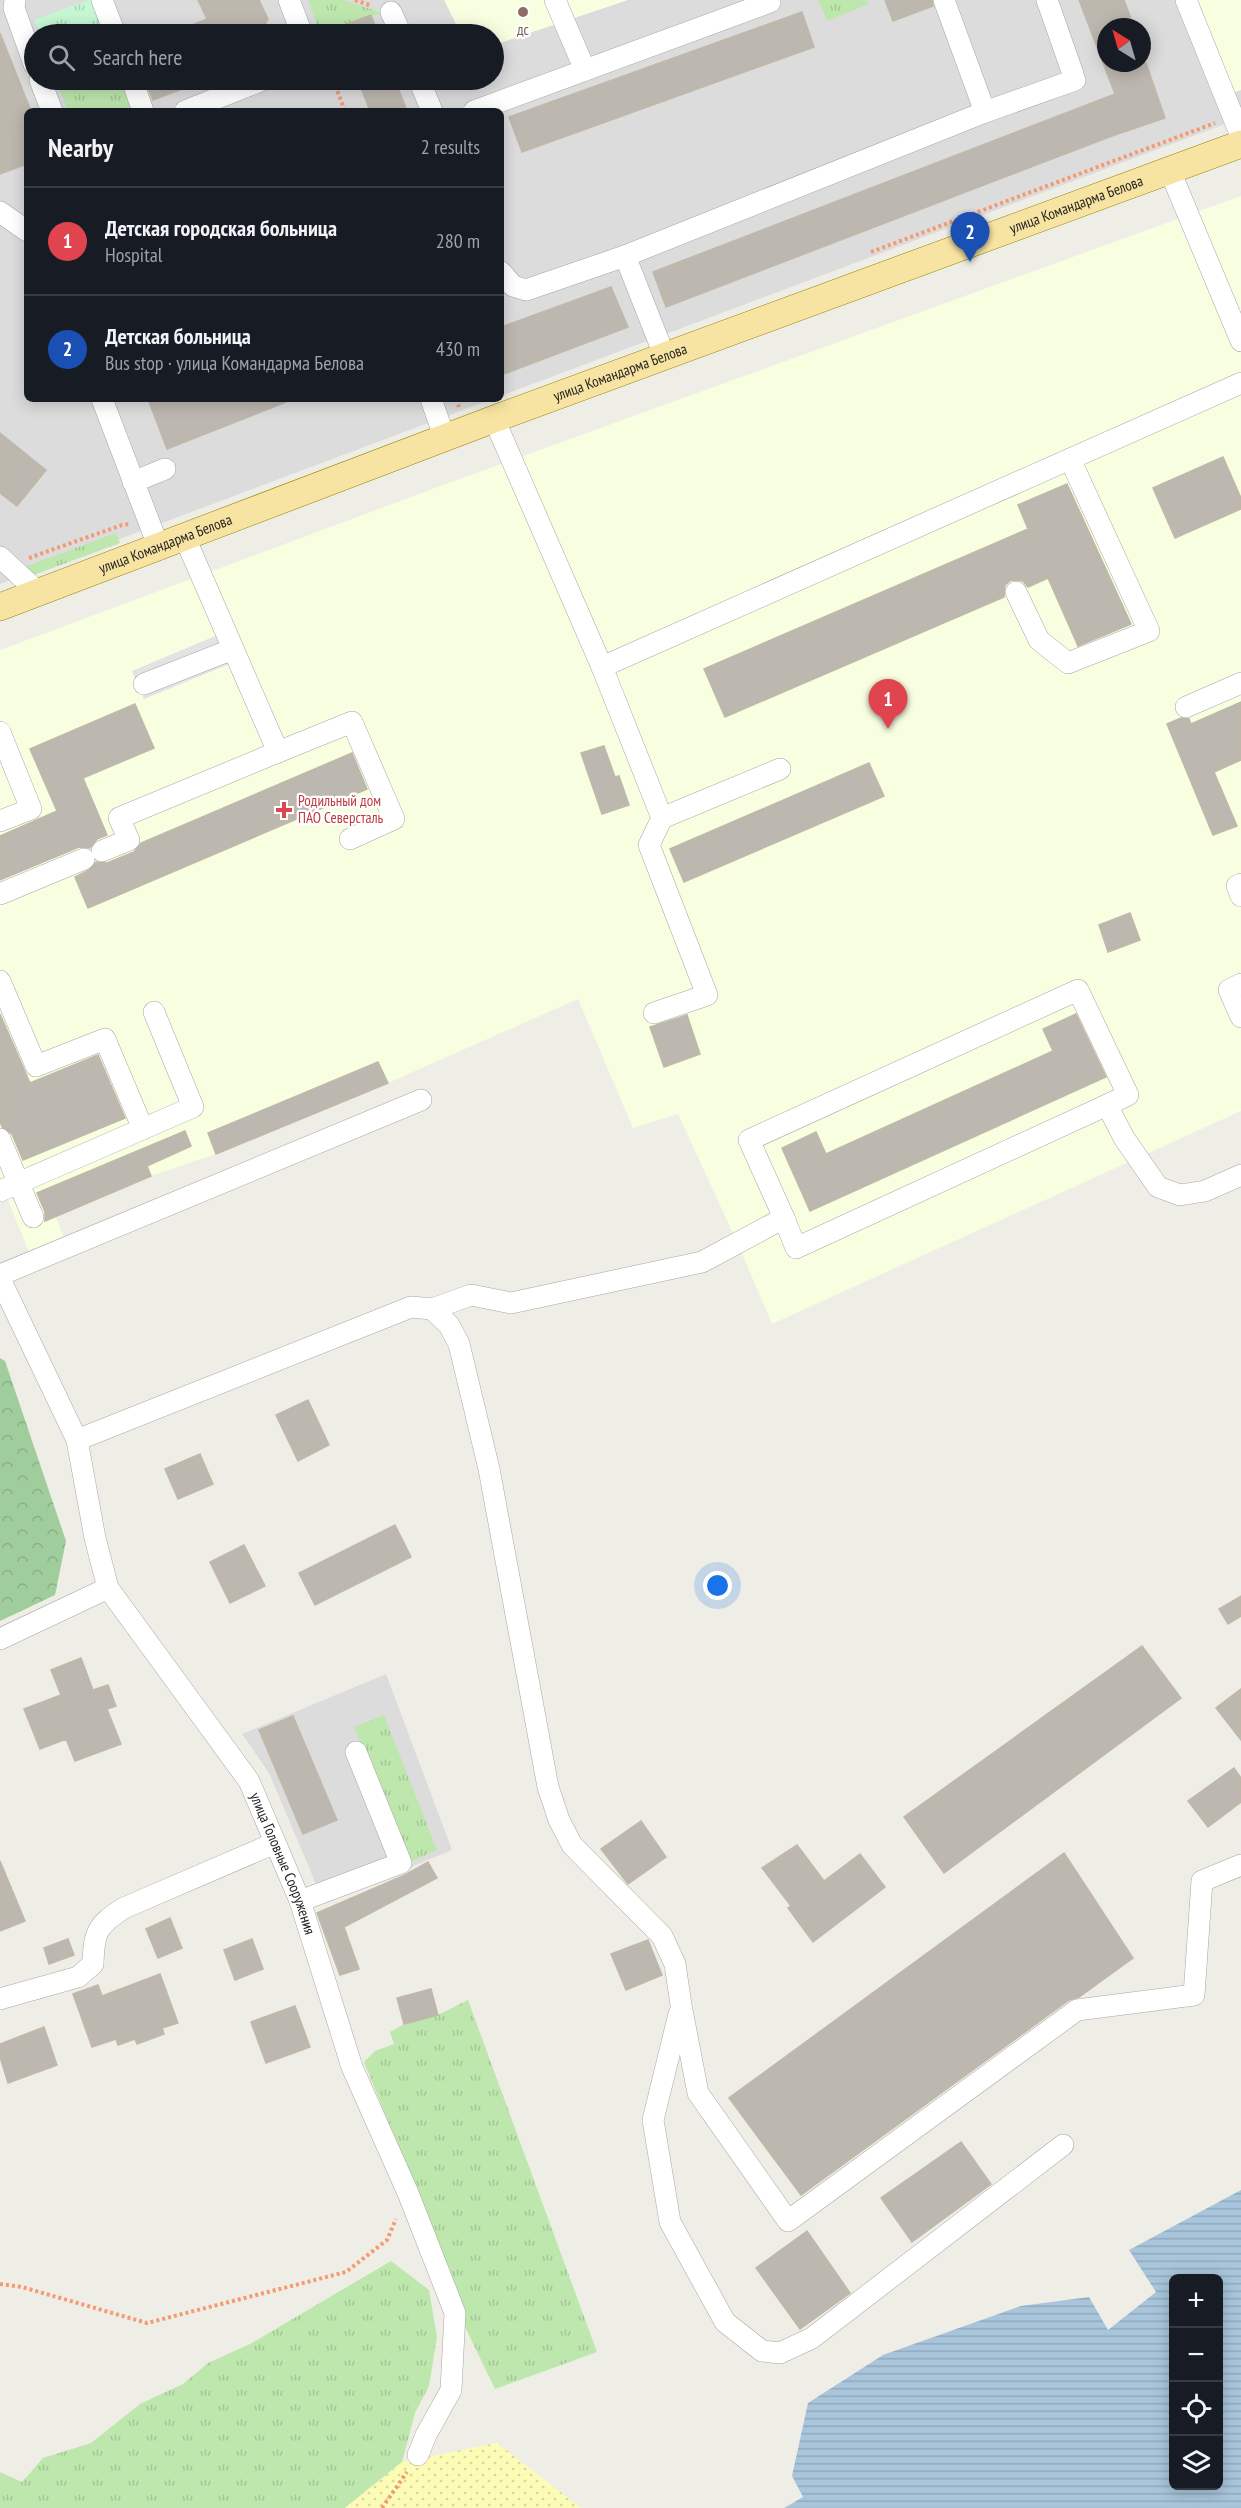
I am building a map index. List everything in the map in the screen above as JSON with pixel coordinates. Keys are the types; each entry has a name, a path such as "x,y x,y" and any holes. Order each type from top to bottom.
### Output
{"main road":[{"name":"улица Командарма Белова","path":"0,607 494,419 1241,144"}],"street":[{"path":"15,0 14,8 24,36"},
{"path":"102,0 111,24"},
{"path":"289,0 298,24"},
{"path":"555,0 585,70"},
{"path":"944,0 985,112"},
{"path":"504,276 513,286 526,290 625,256 1074,77 1047,0"},
{"path":"1186,0 1241,136"},
{"path":"482,108 770,2"},
{"path":"391,12 396,24"},
{"path":"44,90 51,108"},
{"path":"136,90 142,108"},
{"path":"193,108 238,90"},
{"path":"423,90 431,108"},
{"path":"1170,171 1241,340"},
{"path":"0,212 24,229"},
{"path":"625,256 665,357"},
{"path":"602,667 1241,383"},
{"path":"104,402 159,548"},
{"path":"431,402 445,439"},
{"path":"494,419 602,667 662,818"},
{"path":"1016,592 1039,640 1068,663 1149,631 1070,459"},
{"path":"133,482 165,469"},
{"path":"185,538 278,752"},
{"path":"4,561 38,592"},
{"path":"144,684 233,649"},
{"path":"1186,707 1241,683"},
{"path":"0,894 129,840 119,818 352,722 394,819 350,839"},
{"path":"0,732 31,809 0,820"},
{"path":"654,1013 707,995 649,845 662,818 780,769"},
{"path":"1241,884 1237,886 1241,896"},
{"path":"0,981 36,1066 105,1039 143,1129"},
{"path":"1241,984 1229,990 1241,1017"},
{"path":"1078,990 1128,1095 796,1248 784,1218 749,1140 1078,990"},
{"path":"9,1187 194,1107 154,1012"},
{"path":"421,1100 0,1277 77,1440 411,1307 432,1309 471,1294 511,1303 702,1262 784,1218"},
{"path":"1107,1105 1124,1138 1158,1187 1180,1195 1204,1191 1241,1175"},
{"path":"0,1139 9,1187 33,1217"},
{"path":"432,1309 448,1325 459,1344 489,1469 548,1787 559,1820 572,1845 662,1936 675,1964 698,2093 788,2221 1077,2010 1194,1995 1202,1881 1241,1865"},
{"name":"улица Головные Сооружения","path":"77,1440 95,1538 108,1588 249,1781 300,1901 352,2067 408,2193 454,2313 451,2390 426,2434 418,2455"},
{"path":"0,1638 108,1588"},
{"path":"300,1901 401,1863 357,1752"},
{"path":"0,1998 78,1977 93,1964 94,1940 105,1920 124,1908 275,1843"},
{"path":"681,2005 653,2120 670,2222 725,2322 762,2350 780,2353 812,2338 1063,2145"}],"path":[{"path":"337,90 344,108"},
{"path":"4,561 122,525 149,522"},
{"path":"0,2284 22,2287 147,2323 346,2272 387,2240 408,2193"},
{"path":"382,2508 418,2455"}],"shaded area":[{"path":"0,0 1241,0 1241,118 504,395 504,108 24,108 24,402 484,402 0,584"},
{"name":"дс","path":"444,0 628,0 504,42 504,24 456,24"},
{"path":"1193,0 1241,0 1241,90 1230,94"},
{"path":"1241,196 1241,1111 772,1324 678,1114 633,1128 578,999 388,1083 378,1063 208,1133 216,1154 151,1176 56,1217 64,1238 29,1252 0,1181 0,650 435,488"},
{"path":"220,634 232,663 144,699 132,671"},
{"path":"386,1674 452,1850 324,1903 269,1773 242,1734"}],"green space":[{"path":"89,0 98,0 107,24 36,24 34,20"},
{"path":"308,0 343,0 386,14 371,15 347,24 316,24"},
{"path":"818,0 867,0 869,4 827,21"},
{"path":"60,90 131,90 138,108 67,108"},
{"path":"116,533 120,543 31,576 27,566"},
{"path":"0,1358 5,1361 66,1541 55,1595 0,1621"},
{"path":"384,1715 437,1850 408,1863 354,1727"},
{"path":"468,2000 597,2352 495,2389 465,2327 416,2190 364,2062 375,2051 394,2044 390,2032 404,2024 438,2015"},
{"path":"391,2261 429,2290 437,2337 429,2386 415,2413 402,2462 345,2508 0,2508 0,2472 22,2482 43,2458 91,2443 140,2404 183,2384 208,2363 250,2344"}],"sand":[{"path":"497,2443 581,2508 345,2508 402,2462"}],"water":[{"path":"1241,2190 1241,2508 784,2508 803,2497 792,2476 808,2403 883,2355 1021,2306 1089,2297 1108,2330 1156,2292 1129,2250"}],"building":[{"path":"198,0 259,0 268,19 265,24 195,24 207,19"},
{"path":"885,0 932,0 933,6 893,21"},
{"path":"1079,0 1124,0 1131,18 1097,18 1097,47"},
{"path":"802,12 814,47 522,152 509,117"},
{"path":"371,15 374,24 347,24"},
{"path":"0,33 30,108 24,108 24,165 0,174"},
{"path":"1107,72 1149,72 1165,118 1112,136 666,307 653,272 1115,94"},
{"path":"149,90 179,90 153,100"},
{"path":"362,90 399,90 406,108 369,108"},
{"path":"611,287 628,327 504,374 504,326"},
{"path":"149,402 286,402 167,449"},
{"path":"0,433 46,470 17,506 0,493"},
{"path":"1223,457 1241,498 1241,509 1175,538 1153,488"},
{"path":"1067,484 1131,624 1078,646 1048,578 1028,587 1023,581 1011,580 1005,585 1004,597 725,717 704,669 1028,529 1018,505"},
{"path":"1241,702 1241,760 1214,772 1237,826 1213,835 1167,724 1181,718 1189,719 1191,724"},
{"path":"135,704 154,748 83,778 107,835 97,839 90,848 79,847 0,880 0,836 57,811 30,749"},
{"path":"604,746 615,777 619,776 629,805 602,814 581,753"},
{"path":"352,753 367,789 88,908 75,877 89,870 96,862 107,863 134,852 141,843"},
{"path":"869,763 884,796 684,882 670,849"},
{"path":"1130,913 1140,940 1108,952 1099,925"},
{"path":"0,1014 30,1083 98,1055 125,1118 23,1160 12,1134 2,1127 0,1121"},
{"path":"1076,1014 1106,1077 810,1211 782,1148 816,1132 826,1154 1053,1051 1043,1029"},
{"path":"687,1015 700,1054 664,1067 650,1027"},
{"path":"378,1062 388,1083 216,1154 208,1133"},
{"path":"185,1131 191,1146 147,1166 151,1176 45,1221 45,1212 37,1193"},
{"path":"308,1400 329,1445 298,1461 276,1415"},
{"path":"200,1454 213,1484 178,1499 165,1469"},
{"path":"395,1525 411,1557 315,1605 299,1573"},
{"path":"244,1545 265,1586 230,1603 210,1562"},
{"path":"1241,1596 1241,1616 1228,1624 1219,1609"},
{"path":"1142,1646 1181,1698 944,1873 904,1817"},
{"path":"81,1658 93,1690 108,1685 116,1706 107,1709 121,1744 75,1761 66,1739 40,1749 24,1709 61,1695 51,1670"},
{"path":"1241,1689 1241,1740 1216,1708"},
{"path":"293,1716 337,1820 303,1834 259,1730"},
{"path":"1234,1768 1241,1778 1241,1802 1208,1827 1188,1801"},
{"path":"641,1821 666,1857 628,1884 601,1849"},
{"path":"797,1845 824,1881 860,1854 885,1887 813,1942 788,1908 791,1906 762,1868"},
{"path":"1064,1853 1133,1958 1079,1997 1069,2000 801,2195 729,2098"},
{"path":"0,1861 25,1921 0,1931"},
{"path":"428,1862 437,1878 344,1927 359,1969 340,1975 317,1913 405,1875"},
{"path":"170,1918 182,1948 158,1958 146,1929"},
{"path":"68,1939 74,1955 49,1964 44,1948"},
{"path":"252,1939 263,1969 235,1980 224,1950"},
{"path":"648,1940 662,1975 626,1990 611,1954"},
{"path":"160,1974 178,2023 162,2028 164,2034 137,2044 135,2039 118,2045 116,2039 92,2047 73,1994 98,1985 102,1996"},
{"path":"431,1989 438,2015 404,2024 397,1998"},
{"path":"295,2006 310,2047 266,2063 251,2022"},
{"path":"44,2027 57,2065 8,2083 0,2057 0,2044"},
{"path":"961,2142 991,2184 912,2242 881,2198"},
{"path":"807,2231 850,2293 800,2329 756,2268"}],"place":[{"name":"дс","path":"523,12"},
{"name":"Детская больница","path":"970,262"},
{"name":"Детская городская больница","path":"888,729"},
{"name":"Родильный дом ПАО Северсталь","path":"284,810"}]}
